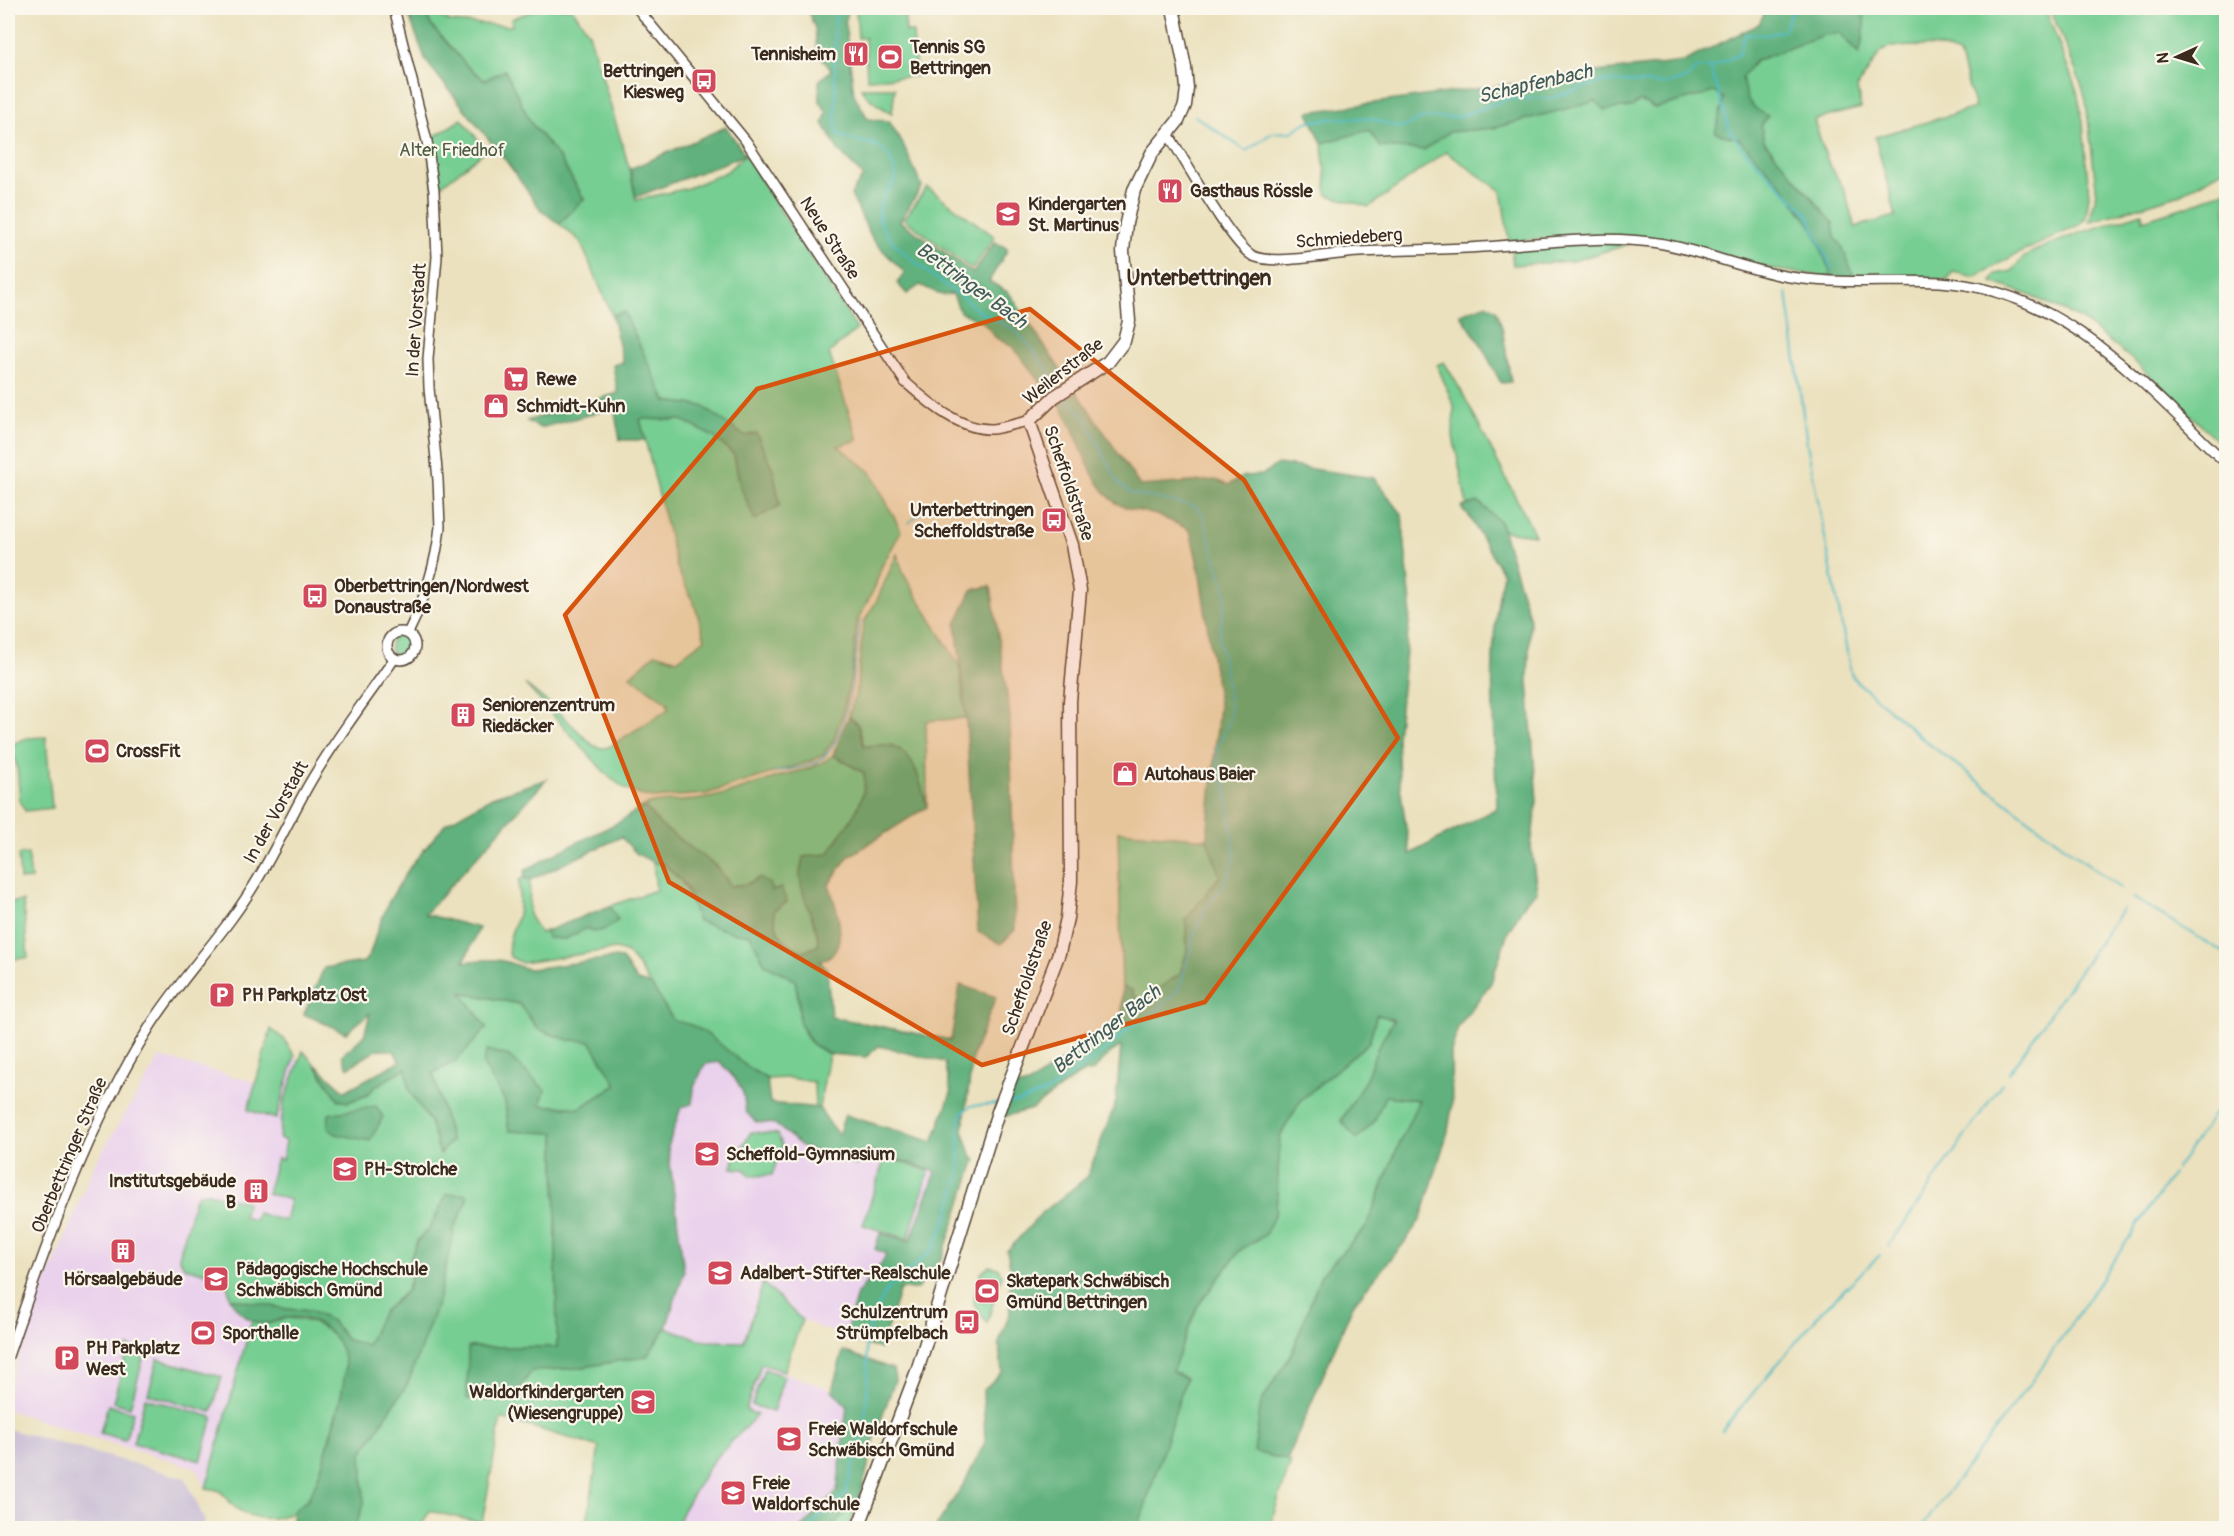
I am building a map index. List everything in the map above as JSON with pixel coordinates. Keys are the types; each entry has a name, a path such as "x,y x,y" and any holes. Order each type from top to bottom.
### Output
{"main road":[{"name":"Weilerstraße","path":"1029,421 1054,397 1108,362 1124,341 1129,321 1123,250 1126,223 1134,189 1152,153 1178,121 1185,105 1187,88 1185,68 1173,8"},
{"name":"Scheffoldstraße","path":"858,1528 917,1371 998,1112 1059,952 1067,918 1071,881 1070,701 1080,590 1072,545 1029,421"}],"street":[{"name":"In der Vorstadt","path":"183,979 256,883 323,761 394,659 403,661 413,654 416,645 408,633 428,586 440,527 428,359 437,257 432,171 427,141 394,8"},
{"name":"Neue Straße","path":"637,8 746,141 905,382 927,402 974,427 992,429 1029,421"},
{"name":"Schmiedeberg","path":"1168,134 1241,248 1264,260 1357,252 1454,250 1597,239 1662,244 1779,275 1833,282 1942,282 1975,287 2007,296 2044,311 2099,344 2155,394 2226,464"},
{"path":"394,659 388,652 388,639 394,633 408,633"},
{"name":"Oberbettringer Straße","path":"8,1352 97,1124 136,1049 183,979"}],"highlighted area":[{"path":"1030,309 1244,480 1398,738 1205,1002 982,1065 669,882 565,615 757,389"}],"shaded area":[{"name":"Pädagogische Hochschule Schwäbisch Gmünd","path":"271,1029 284,1039 314,1085 292,1512 272,1518 252,1517 234,1507 221,1491 206,1488 197,1468 8,1410 8,1390 38,1297 55,1262 95,1163 160,1057 255,1082"},
{"path":"720,1062 736,1080 743,1093 746,1112 775,1124 803,1147 863,1154 878,1153 936,1172 910,1241 881,1233 886,1254 882,1263 857,1294 845,1337 802,1320 763,1283 744,1342 705,1341 666,1328 684,1272 668,1147 681,1107 692,1104 694,1087 705,1064"},
{"name":"Freie Waldorfschule Schwäbisch Gmünd","path":"761,1364 832,1390 847,1406 837,1491 801,1528 675,1528 683,1510 712,1462 756,1415 746,1411"},
{"path":"8,1429 185,1478 205,1521 203,1528 8,1528"}],"green space":[{"path":"406,8 424,8 431,25 468,67 485,80 505,70 531,123 560,159 584,199 559,224 541,210 507,162 426,61"},
{"path":"540,8 572,8 589,33 629,167 636,200 688,188 726,172 745,155 857,329 829,353 858,440 838,446 871,472 901,531 881,568 875,587 857,622 853,667 843,713 833,741 823,755 811,761 706,794 653,798 626,789 609,777 525,684 594,746 602,748 609,747 669,709 667,705 669,704 630,676 656,653 677,660 705,639 695,606 677,568 640,419 682,420 714,437 734,455 740,486 745,437 702,406 666,401 624,312 612,315 580,241 559,224 584,199 560,159 531,123 505,71 485,80 468,67 430,25 427,11 451,22 512,26 511,19"},
{"path":"808,8 849,8 845,23 854,94 868,119 889,121 903,144 922,186 900,221 973,273 995,242 1008,249 989,281 1009,293 1064,375 1045,388 1013,347 996,338 983,322 960,312 953,294 942,295 920,285 907,294 897,283 905,273 873,240 851,195 863,176 838,150 823,123 827,112 820,102 819,81 831,70 817,51 815,28"},
{"name":"Tennis SG Bettringen","path":"856,8 904,8 906,32 913,32 916,76 867,79 865,38 858,38"},
{"path":"1767,8 1863,8 1865,10 1859,55 1840,33 1823,35 1755,61 1742,77 1752,106 1768,116 1761,126 1764,141 1833,223 1835,238 1842,246 1854,278 1832,277 1813,228 1782,185 1739,139 1715,133 1724,98 1714,92 1655,108 1640,101 1632,107 1605,110 1596,101 1493,128 1449,132 1424,150 1380,147 1369,130 1322,143 1308,112 1683,62 1759,24"},
{"path":"1863,8 2045,8 2077,91 2083,122 2089,196 2086,217 2080,225 2013,256 1976,277 1953,272 1948,279 1854,278 1842,246 1835,238 1833,223 1764,141 1756,111 1745,96 1742,77 1755,61 1823,35 1840,33 1859,54 1863,38 1865,10","holes":["1889,47 1939,47 1959,54 1975,108 1875,137 1896,216 1855,227 1844,189 1827,160 1814,120 1861,108 1857,88 1880,53"]},
{"path":"2050,8 2226,8 2226,168 2181,194 2089,222 2096,187 2086,101"},
{"path":"861,88 895,88 892,113 871,100"},
{"path":"1714,92 1724,98 1739,139 1782,185 1813,228 1832,277 1776,270 1699,248 1640,237 1593,235 1509,241 1501,191 1446,152 1369,207 1327,195 1322,143 1369,130 1424,150 1449,132 1493,128 1596,101 1640,101 1655,108"},
{"name":"Alter Friedhof","path":"462,119 486,150 434,191 427,141"},
{"path":"726,127 745,155 636,197 630,169"},
{"path":"927,187 995,237 972,269 904,219"},
{"path":"2226,190 2226,449 2134,361 2081,319 2029,295 1992,282 1996,274 2012,271 2022,259 2034,251 2074,235 2142,213 2143,220 2191,205"},
{"path":"1596,242 1629,244 1573,261 1513,265 1511,249"},
{"path":"1487,304 1496,310 1502,327 1511,382 1501,383 1479,341 1460,314"},
{"path":"624,312 666,401 702,406 745,436 756,433 773,469 780,505 755,520 740,486 734,455 714,437 682,420 640,419 645,440 620,440 614,408 540,428 527,421 618,393 613,365 623,362 612,315"},
{"path":"1444,362 1462,392 1535,535 1504,531 1500,522 1479,502 1467,505 1453,436 1454,406 1437,365"},
{"path":"1077,392 1140,486 1216,480 1228,485 1244,476 1262,475 1278,464 1374,478 1402,514 1411,604 1397,736 1399,779 1410,854 1497,808 1492,691 1494,632 1503,574 1469,516 1461,507 1478,502 1500,522 1530,619 1528,681 1537,801 1531,846 1537,892 1527,900 1508,932 1491,983 1458,1027 1451,1052 1452,1107 1448,1131 1421,1219 1354,1303 1287,1460 1254,1452 1261,1403 1292,1353 1321,1275 1367,1226 1419,1100 1385,1096 1374,1122 1357,1139 1341,1121 1366,1079 1378,1047 1394,1020 1377,1014 1369,1042 1301,1100 1280,1136 1276,1211 1265,1235 1240,1250 1197,1307 1172,1372 1186,1378 1138,1528 935,1528 965,1482 985,1442 983,1391 1002,1372 999,1343 1010,1312 1010,1266 1007,1251 1041,1214 1087,1177 1116,1102 1121,1046 1109,1054 1093,1071 1080,1074 1032,1109 1003,1117 1015,1086 1028,1085 1122,1017 1122,987 1132,990 1134,996 1141,1000 1180,974 1187,951 1186,920 1220,876 1207,839 1219,705 1199,569 1190,530 1156,515 1120,505 1106,493 1090,469 1059,403"},
{"path":"897,554 904,575 959,665 966,718 926,721 927,807 916,770 892,746 864,746 858,725 849,716 856,692 864,622 877,600"},
{"path":"991,586 1010,715 1015,930 1001,944 978,932 966,718 956,624 972,590"},
{"path":"401,635 409,638 412,646 409,654 401,657 393,654 390,646 393,638"},
{"path":"849,716 858,725 864,746 890,745 908,757 917,772 927,807 848,857 829,884 840,926 835,951 820,962 827,969 831,1017 951,1040 960,985 996,997 973,1055 963,1130 972,1157 976,1159 942,1258 917,1289 900,1289 880,1349 845,1337 857,1294 882,1263 886,1254 875,1249 880,1233 910,1241 936,1172 878,1153 863,1154 856,1165 803,1147 775,1124 756,1122 746,1112 743,1093 736,1080 720,1062 705,1064 694,1087 692,1104 681,1107 668,1147 684,1272 666,1328 647,1356 578,1368 532,1371 510,1401 467,1399 468,1347 557,1347 555,1133 509,1131 505,1101 483,1064 487,1050 509,1056 545,1090 540,1105 580,1108 617,1085 590,1041 568,1040 538,1029 519,1004 461,992 487,1028 456,1061 433,1073 451,1141 440,1154 430,1122 409,1090 406,1068 376,1086 367,1095 348,1102 339,1100 314,1063 345,1091 400,1061 394,1051 378,1049 348,1068 342,1055 364,1036 370,1013 346,1033 304,1014 324,968 364,962 370,954 389,901 410,867 445,824 492,797 547,779 425,914 479,928 464,962 498,960 531,969 612,958 622,959 637,981 651,985 674,1021 700,1029 767,1079 770,1103 819,1108 838,1135 845,1115 933,1142 951,1093 945,1062 879,1046 866,1057 829,1054 812,1044 799,1022 799,999 795,980 765,964 750,935 731,932 698,921 686,886 664,864 653,862 637,854 621,837 530,880 524,878 525,871 536,864 646,808 660,825 717,867 731,886 747,884 759,878 769,883 772,891 781,888 787,902 774,910 778,932 790,944 803,952 819,945 803,894 800,871 803,857 828,854 859,806 864,773 833,755"},
{"path":"46,737 52,808 25,811 20,801 17,767 10,745 27,738"},
{"path":"833,755 864,773 866,787 861,805 828,854 800,874 819,945 803,952 783,940 775,925 771,891 759,878 747,884 731,886 717,867 660,825 646,808 640,808 659,802 704,799 724,794 811,768"},
{"path":"1118,831 1207,839 1220,876 1186,920 1187,951 1181,974 1141,1000 1134,996 1132,990 1122,987"},
{"path":"28,854 31,879 20,880 18,855"},
{"path":"653,862 663,865 677,876 688,893 698,921 731,932 751,935 765,964 795,980 803,1030 812,1044 829,1054 819,1108 815,1108 814,1082 789,1078 767,1079 674,1021 638,966 626,952 615,949 522,963 510,957 509,940 519,910 519,880 524,878 530,880 529,915 540,933 546,931 547,938 565,939 587,928 618,920 610,906 656,890"},
{"path":"23,901 28,958 8,959 8,903"},
{"path":"610,906 618,920 607,929 595,932 587,928 565,939 547,938 546,931"},
{"path":"460,992 520,1004 538,1029 568,1040 590,1040 617,1085 580,1108 539,1105 509,1056 487,1051 483,1064 505,1101 509,1131 555,1133 557,1347 469,1347 532,1371 578,1368 647,1356 666,1328 705,1341 744,1342 763,1283 802,1320 784,1371 761,1364 746,1410 757,1415 712,1462 683,1510 675,1528 586,1528 599,1447 501,1418 482,1523 430,1511 419,1528 355,1528 364,1503 362,1453 408,1383 438,1301 455,1226 468,1199 446,1194 428,1230 417,1241 408,1265 412,1273 406,1291 384,1311 367,1345 347,1340 332,1321 310,1311 230,1298 227,1282 221,1277 184,1267 179,1257 194,1201 198,1194 208,1193 247,1202 243,1217 255,1220 257,1213 285,1221 290,1200 267,1193 277,1158 282,1160 286,1141 279,1138 284,1102 303,1051 339,1100 348,1102 367,1095 376,1086 406,1067 409,1090 430,1122 440,1153 451,1141 433,1073 456,1061"},
{"path":"1377,1014 1394,1020 1378,1047 1366,1079 1341,1121 1374,1122 1385,1096 1419,1100 1367,1226 1321,1275 1292,1353 1261,1403 1287,1460 1291,1462 1269,1528 1138,1528 1186,1378 1172,1372 1197,1307 1240,1250 1265,1235 1276,1211 1280,1136 1301,1100 1369,1042"},
{"path":"271,1029 284,1039 295,1056 276,1119 248,1110"},
{"path":"376,1106 383,1117 370,1141 336,1134 328,1128 329,1114"},
{"path":"751,1132 778,1134 782,1145 772,1175 751,1176 744,1169 732,1168 734,1160"},
{"path":"885,1157 929,1171 908,1239 863,1225"},
{"path":"446,1194 467,1194 468,1199 455,1226 438,1301 408,1383 362,1453 364,1503 355,1528 292,1528 292,1512 309,1497 326,1453 342,1391 345,1365 343,1355 333,1336 318,1324 302,1318 282,1319 269,1323 257,1322 241,1313 230,1298 310,1311 332,1321 347,1340 367,1345 382,1314 402,1296 408,1287 412,1273 408,1265 417,1241 428,1230"},
{"name":"Skatepark Schwäbisch Gmünd Bettringen","path":"989,1266 998,1268 1002,1275 987,1323 973,1302 981,1273"},
{"path":"287,1318 318,1325 333,1336 343,1354 344,1382 322,1466 309,1497 302,1505 289,1513 274,1518 263,1518 240,1511 221,1492 206,1488 252,1320 268,1324"},
{"path":"128,1347 145,1352 130,1407 113,1402"},
{"path":"843,1351 893,1369 895,1380 875,1437 861,1495 831,1528 801,1528 837,1491 847,1406 832,1390"},
{"path":"158,1359 222,1377 212,1412 148,1394"},
{"path":"764,1369 784,1376 773,1412 752,1405"},
{"path":"145,1398 213,1417 201,1461 133,1443"},
{"path":"108,1405 133,1412 125,1440 100,1433"},
{"path":"861,1495 849,1528 831,1528"}],"waterway":[{"name":"Bettringer Bach","path":"836,8 836,126 838,134 881,148 892,163 897,178 880,206 879,217 884,229 905,254 961,295 977,310 1013,329 1031,347 1060,389"},
{"name":"Schapfenbach","path":"1195,116 1246,151 1272,133 1292,132 1306,122 1368,118 1402,128 1423,118 1458,117 1507,99 1552,98 1604,81 1665,84 1686,79 1697,68 1711,68 1739,54 1746,34 1766,35 1783,31 1794,8"},
{"path":"1711,69 1730,131 1745,151 1807,213 1832,270"},
{"path":"1787,293 1807,444 1854,679 1929,744 2121,889"},
{"name":"Bettringer Bach","path":"1006,1103 1019,1102 1048,1091 1106,1050 1129,1028 1155,1012 1179,989 1195,932 1207,906 1226,882 1235,856 1226,786 1220,773 1216,749 1228,725 1231,709 1219,637 1226,593 1202,513 1195,506 1133,494 1119,484 1085,418 1065,396"},
{"path":"909,523 923,510"},
{"path":"775,772 815,763 830,750 838,735 850,696 860,621"},
{"path":"2132,897 2226,954"},
{"path":"2009,1073 2123,908"},
{"path":"1888,1247 2002,1083"},
{"path":"2176,1169 2226,1096"},
{"name":"Bettringer Bach","path":"807,1528 845,1494 864,1429 868,1383 866,1337 874,1314 887,1290 933,1249 947,1219 960,1174 959,1127 962,1113 970,1106 998,1104"},
{"path":"1921,1528 2039,1371 2173,1173"},
{"path":"1722,1430 1822,1311 1880,1255"}],"place":[{"name":"Tennisheim","path":"856,54"},
{"name":"Tennis SG Bettringen","path":"890,57"},
{"name":"Bettringen Kiesweg","path":"704,81"},
{"name":"Gasthaus Rössle","path":"1170,191"},
{"name":"Kindergarten St. Martinus","path":"1008,214"},
{"name":"Rewe","path":"516,379"},
{"name":"Schmidt-Kuhn","path":"496,406"},
{"name":"Unterbettringen Scheffoldstraße","path":"1054,520"},
{"name":"Oberbettringen/Nordwest Donaustraße","path":"315,596"},
{"name":"Seniorenzentrum Riedäcker","path":"463,715"},
{"name":"CrossFit","path":"97,751"},
{"name":"Autohaus Baier","path":"1125,774"},
{"name":"PH Parkplatz Ost","path":"222,995"},
{"name":"Scheffold-Gymnasium","path":"707,1154"},
{"name":"PH-Strolche","path":"345,1169"},
{"name":"Institutsgebäude B","path":"256,1191"},
{"name":"Hörsaalgebäude","path":"123,1251"},
{"name":"Adalbert-Stifter-Realschule","path":"720,1273"},
{"name":"Pädagogische Hochschule Schwäbisch Gmünd","path":"216,1279"},
{"name":"Skatepark Schwäbisch Gmünd Bettringen","path":"987,1291"},
{"name":"Schulzentrum Strümpfelbach","path":"967,1322"},
{"name":"Sporthalle","path":"203,1333"},
{"name":"PH Parkplatz West","path":"67,1358"},
{"name":"Waldorfkindergarten (Wiesengruppe)","path":"643,1402"},
{"name":"Freie Waldorfschule Schwäbisch Gmünd","path":"789,1439"},
{"name":"Freie Waldorfschule","path":"733,1493"}],"district":[{"name":"Unterbettringen","path":"1199,278"}]}
